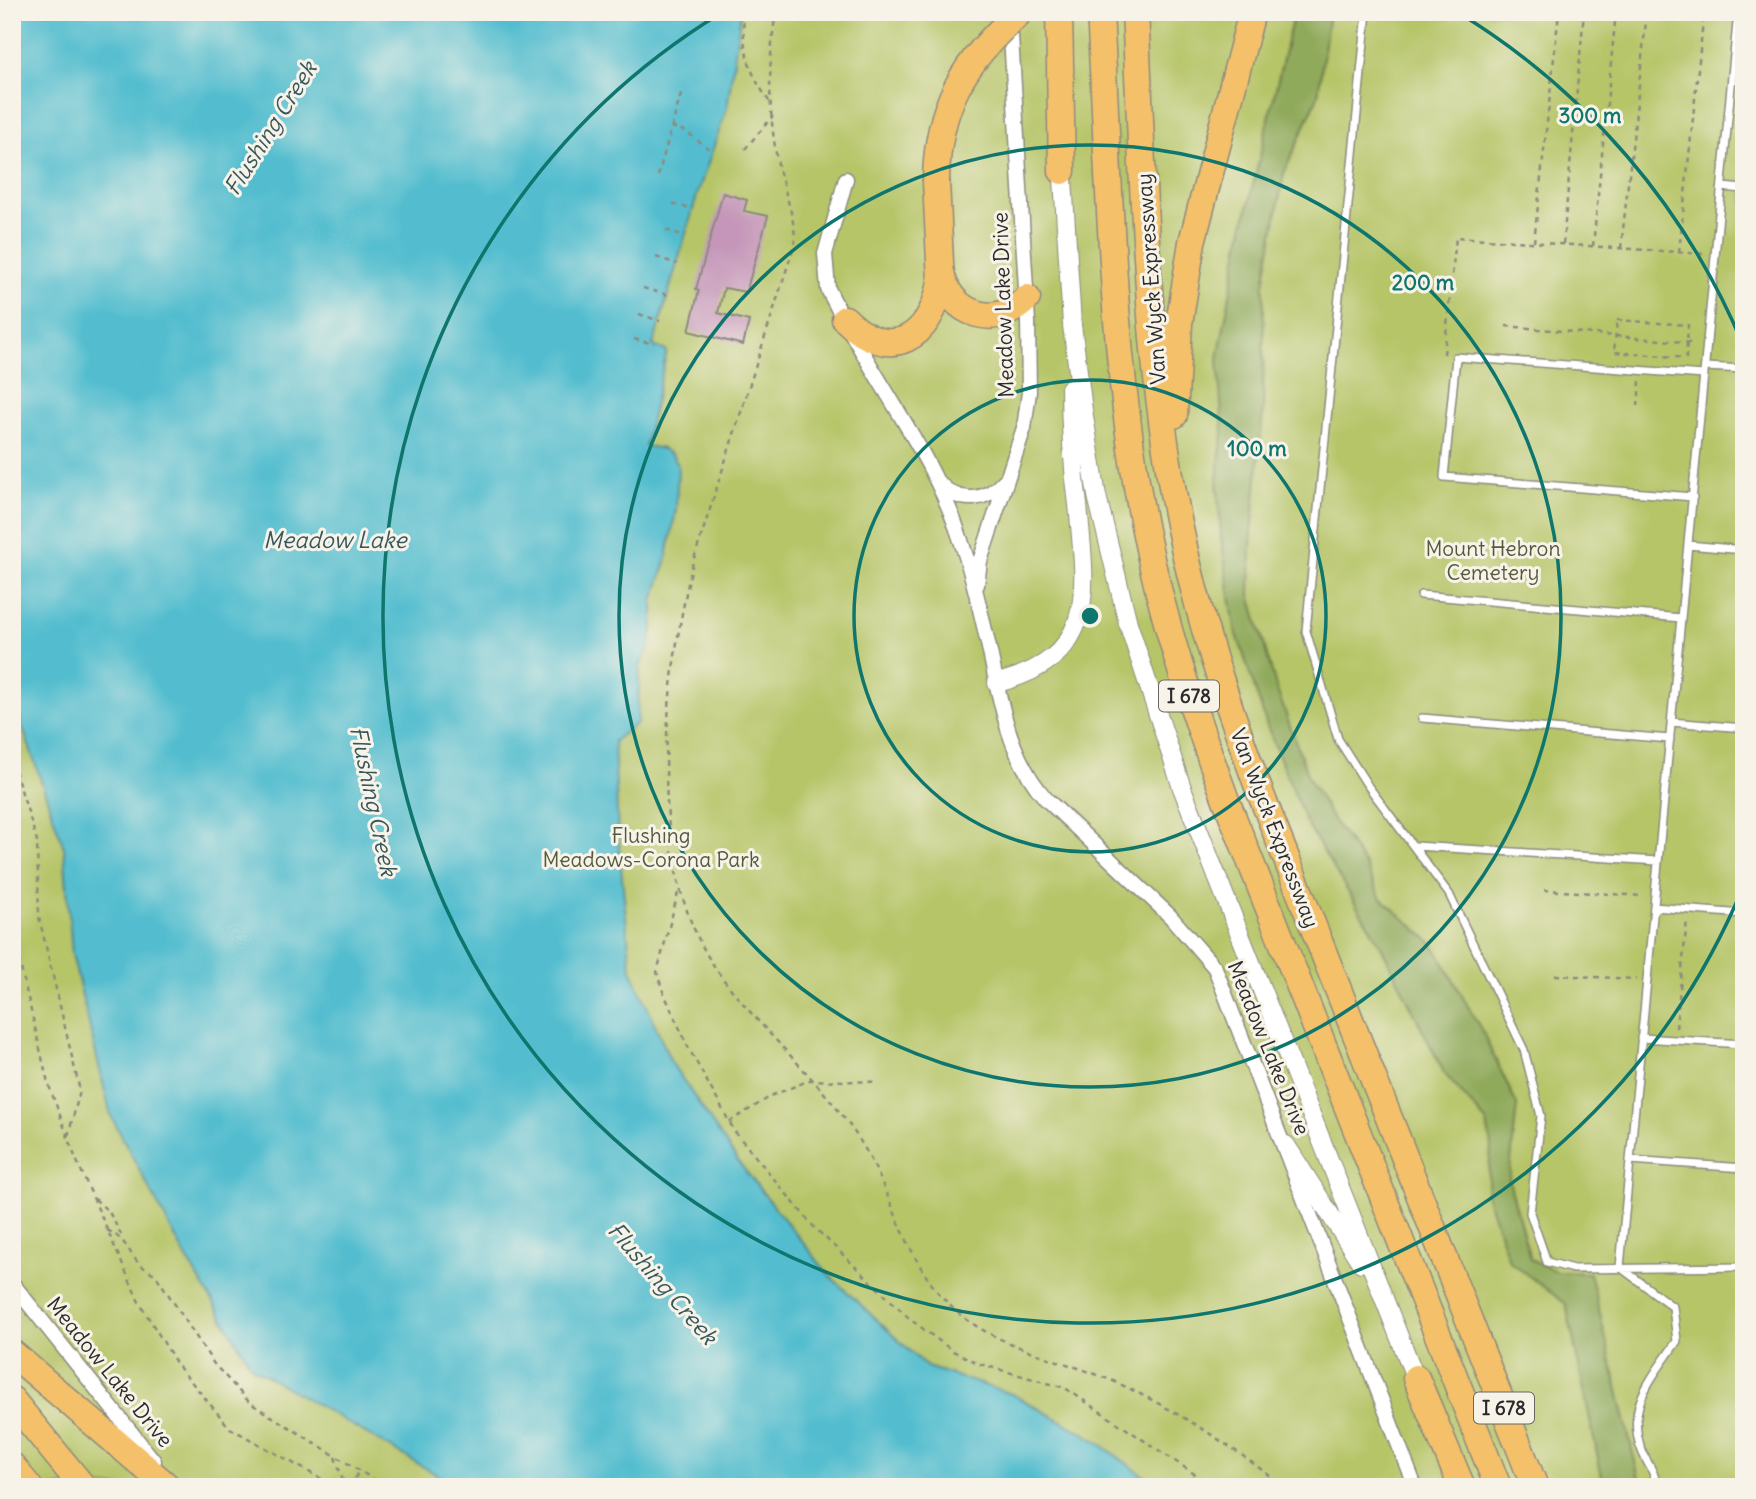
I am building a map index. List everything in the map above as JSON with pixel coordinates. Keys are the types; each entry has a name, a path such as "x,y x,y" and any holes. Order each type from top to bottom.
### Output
{"highway":[{"path":"1020,12 984,45 956,87 940,133 936,181 941,271 943,284 953,301 974,313 1002,315 1027,298"},
{"path":"1059,12 1062,171"},
{"name":"Van Wyck Expressway","path":"1100,12 1124,400 1143,519 1165,616 1191,703 1226,800 1498,1487"},
{"name":"Van Wyck Expressway","path":"1135,12 1151,307 1159,396 1171,480 1198,607 1237,731 1535,1487"},
{"path":"1171,480 1177,351 1186,273 1199,209 1252,12"},
{"path":"845,319 859,334 881,343 913,336 928,318 939,293 941,271"},
{"path":"1473,1329 1552,1487"},
{"path":"12,1353 168,1487"},
{"path":"1416,1378 1462,1487"},
{"path":"12,1400 83,1487"},
{"path":"12,1466 29,1487"}],"street":[{"name":"Meadow Lake Drive","path":"976,590 981,561 1028,410 1027,298 1010,12"},
{"path":"1050,12 1072,326 1097,496 1140,665 1187,800 1416,1378 1452,1487"},
{"name":"Meadow Lake Drive","path":"846,179 824,263 828,289 934,476 957,528 976,590 1010,737 1034,785 1209,958 1286,1145 1415,1487"},
{"path":"997,683 1037,670 1055,655 1075,627 1083,600 1084,566 1070,423 1072,326"},
{"path":"934,476 952,494 971,499 990,494 1010,471"},
{"path":"1286,1145 1388,1309"},
{"name":"Meadow Lake Drive","path":"12,1283 175,1487"}],"lane":[{"path":"1367,12 1306,631 1338,739 1368,786 1449,894 1524,1050 1541,1116 1530,1213 1547,1262 1573,1269 1620,1266 1744,1266"},
{"path":"1620,1266 1738,12"},
{"path":"1722,187 1744,189"},
{"path":"1693,497 1444,477 1456,357 1641,371 1744,369"},
{"path":"1688,545 1744,550"},
{"path":"1421,595 1681,618"},
{"path":"1422,718 1670,739"},
{"path":"1671,722 1744,728"},
{"path":"1415,846 1658,861"},
{"path":"1654,907 1744,914"},
{"path":"1641,1038 1744,1044"},
{"path":"1630,1160 1744,1168"},
{"path":"1620,1266 1673,1307 1677,1341 1645,1388 1635,1411 1641,1450 1656,1477 1656,1487"}],"path":[{"path":"744,12 742,36 747,63 758,87 772,106"},
{"path":"776,12 769,60 772,106 777,159 795,225 795,243 693,562 684,600 670,694 668,752 671,852 678,891 693,928 720,975 858,1139 914,1257 943,1300 981,1329 1084,1369 1159,1404 1284,1487"},
{"path":"1534,242 1559,12"},
{"path":"1563,244 1584,12"},
{"path":"1593,246 1616,12"},
{"path":"1621,248 1647,12"},
{"path":"1679,252 1704,12"},
{"path":"659,176 681,94"},
{"path":"745,149 773,116"},
{"path":"671,127 685,131 712,152"},
{"path":"673,204 693,209"},
{"path":"666,230 685,236"},
{"path":"1456,357 1444,357 1456,237 1716,254"},
{"path":"656,257 677,264"},
{"path":"643,288 668,295"},
{"path":"639,314 660,320"},
{"path":"1617,320 1688,325 1687,342 1686,358 1614,352 1617,320"},
{"path":"1506,326 1707,344"},
{"path":"634,339 653,344"},
{"path":"1638,406 1641,371"},
{"path":"12,761 37,841 39,917 80,1091 68,1138"},
{"path":"1544,890 1655,896"},
{"path":"678,891 657,972 688,1047 729,1122 779,1188 814,1227 911,1320 953,1351 980,1364 1065,1388 1214,1487"},
{"path":"1675,1040 1688,910"},
{"path":"12,930 48,1083 68,1138 139,1302 178,1366 230,1428 336,1487"},
{"path":"1555,975 1647,980"},
{"path":"729,1122 773,1096 810,1080 878,1082"},
{"path":"93,1197 109,1212 141,1268 155,1274 214,1364 250,1403 386,1487"},
{"path":"107,1230 123,1238"},
{"path":"335,1456 348,1487"},
{"path":"348,1487 359,1471"}],"green space":[{"name":"Flushing Meadows-Corona Park","path":"12,12 1744,12 1744,1487 12,1487"},
{"path":"1294,12 1329,12 1318,96 1284,173 1264,284 1263,411 1251,545 1250,595 1276,687 1309,779 1333,820 1365,865 1380,897 1433,944 1483,1033 1517,1105 1509,1181 1530,1259 1557,1272 1590,1273 1641,1487 1604,1487 1566,1304 1509,1261 1487,1196 1491,1146 1487,1123 1444,1073 1380,944 1306,823 1267,726 1235,628 1221,538 1217,479 1223,433 1218,358 1242,232"}],"water":[{"name":"Meadow Lake","path":"12,12 741,12 727,108 698,192 653,346 667,351 645,446 663,449 672,455 678,465 676,510 666,562 653,601 653,630 640,666 637,723 614,741 618,835 631,969 671,1062 739,1163 829,1275 927,1367 1012,1394 1091,1437 1159,1487 458,1487 252,1367 183,1252 111,1116 72,954 64,848 12,696"}],"building":[{"path":"723,193 747,200 744,211 768,216 746,292 724,288 718,313 749,321 743,345 689,331 699,290 696,289"}],"water label":[{"name":"Flushing Creek","path":"270,128"},
{"name":"Flushing Creek","path":"374,801"},
{"name":"Flushing Creek","path":"663,1283"}],"park label":[{"name":"Mount Hebron Cemetery","path":"1493,560"}]}
